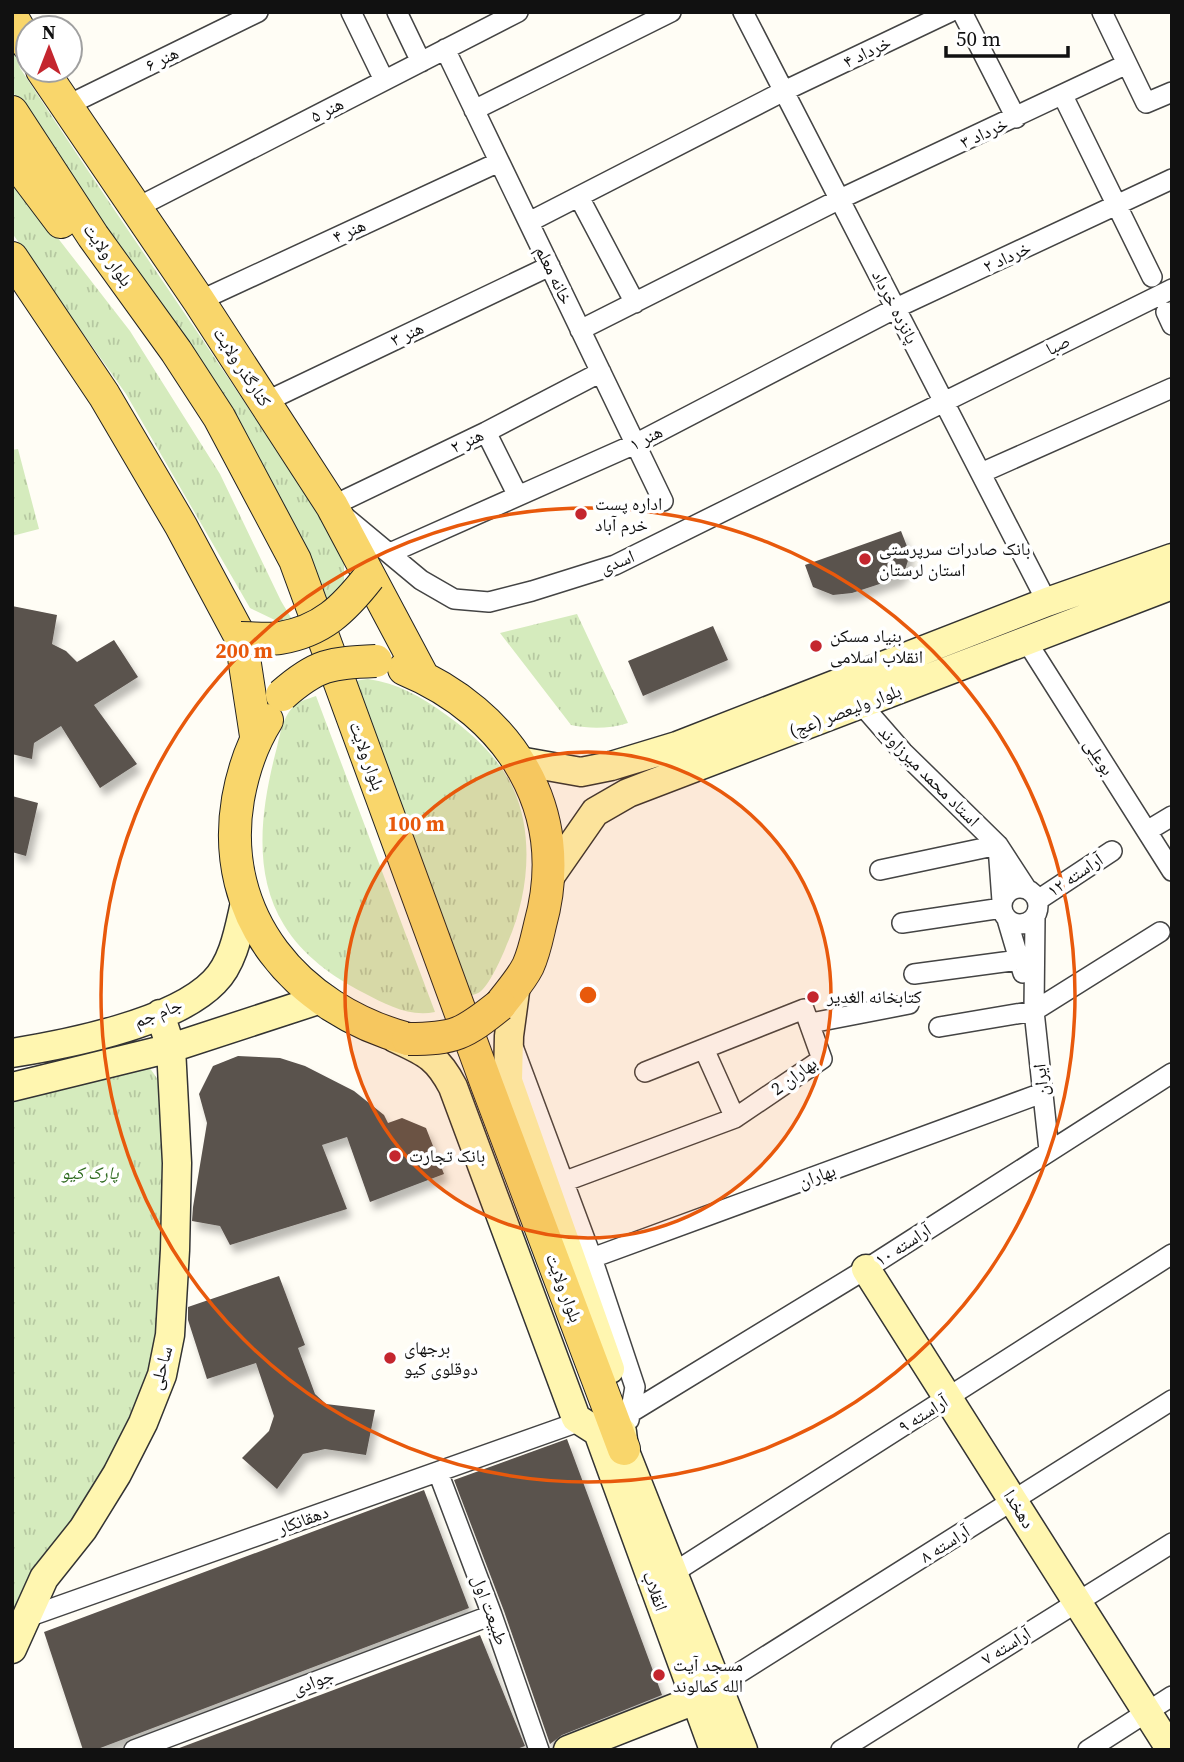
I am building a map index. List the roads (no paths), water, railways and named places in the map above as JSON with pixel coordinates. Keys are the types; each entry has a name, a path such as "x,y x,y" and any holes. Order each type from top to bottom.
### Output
{"main road":[{"name":"کنارگذر ولایت","path":"51,84 200,301 332,506 423,677"},
{"name":"بلوار ولایت","path":"12,112 93,236 176,351 219,417 295,560 487,1085 624,1449"},
{"name":"بلوار ولایت","path":"12,157 129,310 180,384 278,559 299,609 589,1426"},
{"path":"12,258 104,395 181,526 241,638 256,736"},
{"name":"بلوار ولیعصر (عج)","path":"519,761 580,772 611,766 677,746 1047,602 1172,558"},
{"path":"241,638 279,638 315,628 346,606 369,577"},
{"name":"بلوار ولیعصر (عج)","path":"549,878 595,813 628,793 1172,585"},
{"path":"376,661 423,677 462,701 495,729 519,761 538,797 547,837 549,878 547,899 528,965 508,995 458,1035 433,1039 395,1035 357,1021 321,999 289,971 264,939 245,903 236,863 234,822 242,780 256,736 282,695 301,679 325,666 376,661"},
{"path":"580,772 586,801 595,813"},
{"name":"جام جم","path":"12,1053 63,1045 186,1003 215,982 234,949 245,903"},
{"name":"انقلاب","path":"508,995 508,1081 617,1389 624,1449 673,1573 706,1694 715,1750"},
{"name":"جام جم","path":"12,1087 171,1048 321,999"},
{"name":"ساحلی","path":"12,1649 44,1578 83,1529 117,1474 143,1423 162,1374 170,1335 176,1250 177,1163 171,1048 160,1014"},
{"name":"انقلاب","path":"395,1035 434,1059 443,1068 453,1087 576,1418 589,1426 706,1694 743,1750"},
{"name":"دهخدا","path":"866,1269 1171,1750"},
{"path":"568,1750 706,1694"}],"street":[{"name":"هنر ۶","path":"66,106 258,12"},
{"path":"351,12 384,80"},
{"path":"397,12 421,62"},
{"name":"هنر ۵","path":"136,208 518,12"},
{"path":"474,110 671,12"},
{"name":"پانزده خرداد","path":"744,12 1047,602"},
{"name":"خرداد ۴","path":"528,222 784,91 950,12"},
{"path":"962,12 1016,118"},
{"path":"1102,12 1146,103 1172,92"},
{"name":"خانه معلم","path":"445,50 663,501"},
{"name":"خرداد ۳","path":"840,200 1127,64"},
{"path":"1063,96 1152,277"},
{"name":"هنر ۴","path":"200,301 499,162"},
{"name":"خرداد ۲","path":"896,309 1172,179"},
{"path":"579,197 635,303"},
{"path":"580,330 840,200"},
{"name":"هنر ۳","path":"265,402 550,266"},
{"name":"صبا","path":"944,402 1172,289"},
{"name":"هنر ۱","path":"390,553 635,444 896,309"},
{"name":"هنر ۲","path":"332,506 486,432 601,372"},
{"path":"981,473 1172,387"},
{"name":"اسدی","path":"332,506 421,580 454,598 489,602 615,565 944,402"},
{"path":"486,432 518,496"},
{"name":"بوعلی","path":"1027,642 1172,871"},
{"name":"استاد محمد میرزاوند","path":"862,705 903,752 998,845"},
{"path":"1147,831 1172,816"},
{"path":"880,870 998,845 1033,902 1031,921 1019,925 1004,909 902,923"},
{"name":"ایران","path":"998,845 1004,909 1034,1010"},
{"name":"۱۲ آراسته","path":"1004,909 1009,891 1014,888 1033,902 1112,851"},
{"name":"ایران","path":"1033,902 1034,1010 1049,1150"},
{"path":"939,1027 1034,1010 1160,932"},
{"path":"914,974 1019,960"},
{"path":"645,1072 804,1009 811,1023 909,1004"},
{"name":"بهاران 2","path":"563,1182 735,1118 822,1059 811,1023"},
{"path":"509,1036 592,1258 635,1387 624,1449"},
{"path":"704,1049 735,1118"},
{"name":"آراسته ۱۰","path":"631,1413 866,1269 1172,1073"},
{"name":"بهاران","path":"592,1258 1042,1093"},
{"name":"آراسته ۹","path":"673,1573 1172,1254"},
{"name":"آراسته ۸","path":"706,1694 1172,1399"},
{"name":"دهقانکار","path":"25,1618 438,1472 589,1426"},
{"name":"طبیعت اول","path":"438,1472 539,1750"},
{"name":"آراسته ۷","path":"841,1750 1172,1543"},
{"name":"جوادی","path":"134,1750 492,1615"},
{"path":"1088,1750 1172,1696"}],"place":[{"name":"اداره پست خرم آباد","path":"581,514"},
{"name":"بانک صادرات سرپرستی استان لرستان","path":"865,559"},
{"name":"بنیاد مسکن انقلاب اسلامی","path":"816,646"},
{"name":"کتابخانه الغدیر","path":"813,997"},
{"name":"بانک تجارت","path":"395,1156"},
{"name":"برجهای دوقلوی کیو","path":"390,1358"},
{"name":"مسجد آیت الله کمالوند","path":"659,1675"}],"park label":[{"name":"پارک کیو","path":"90,1173"}]}
